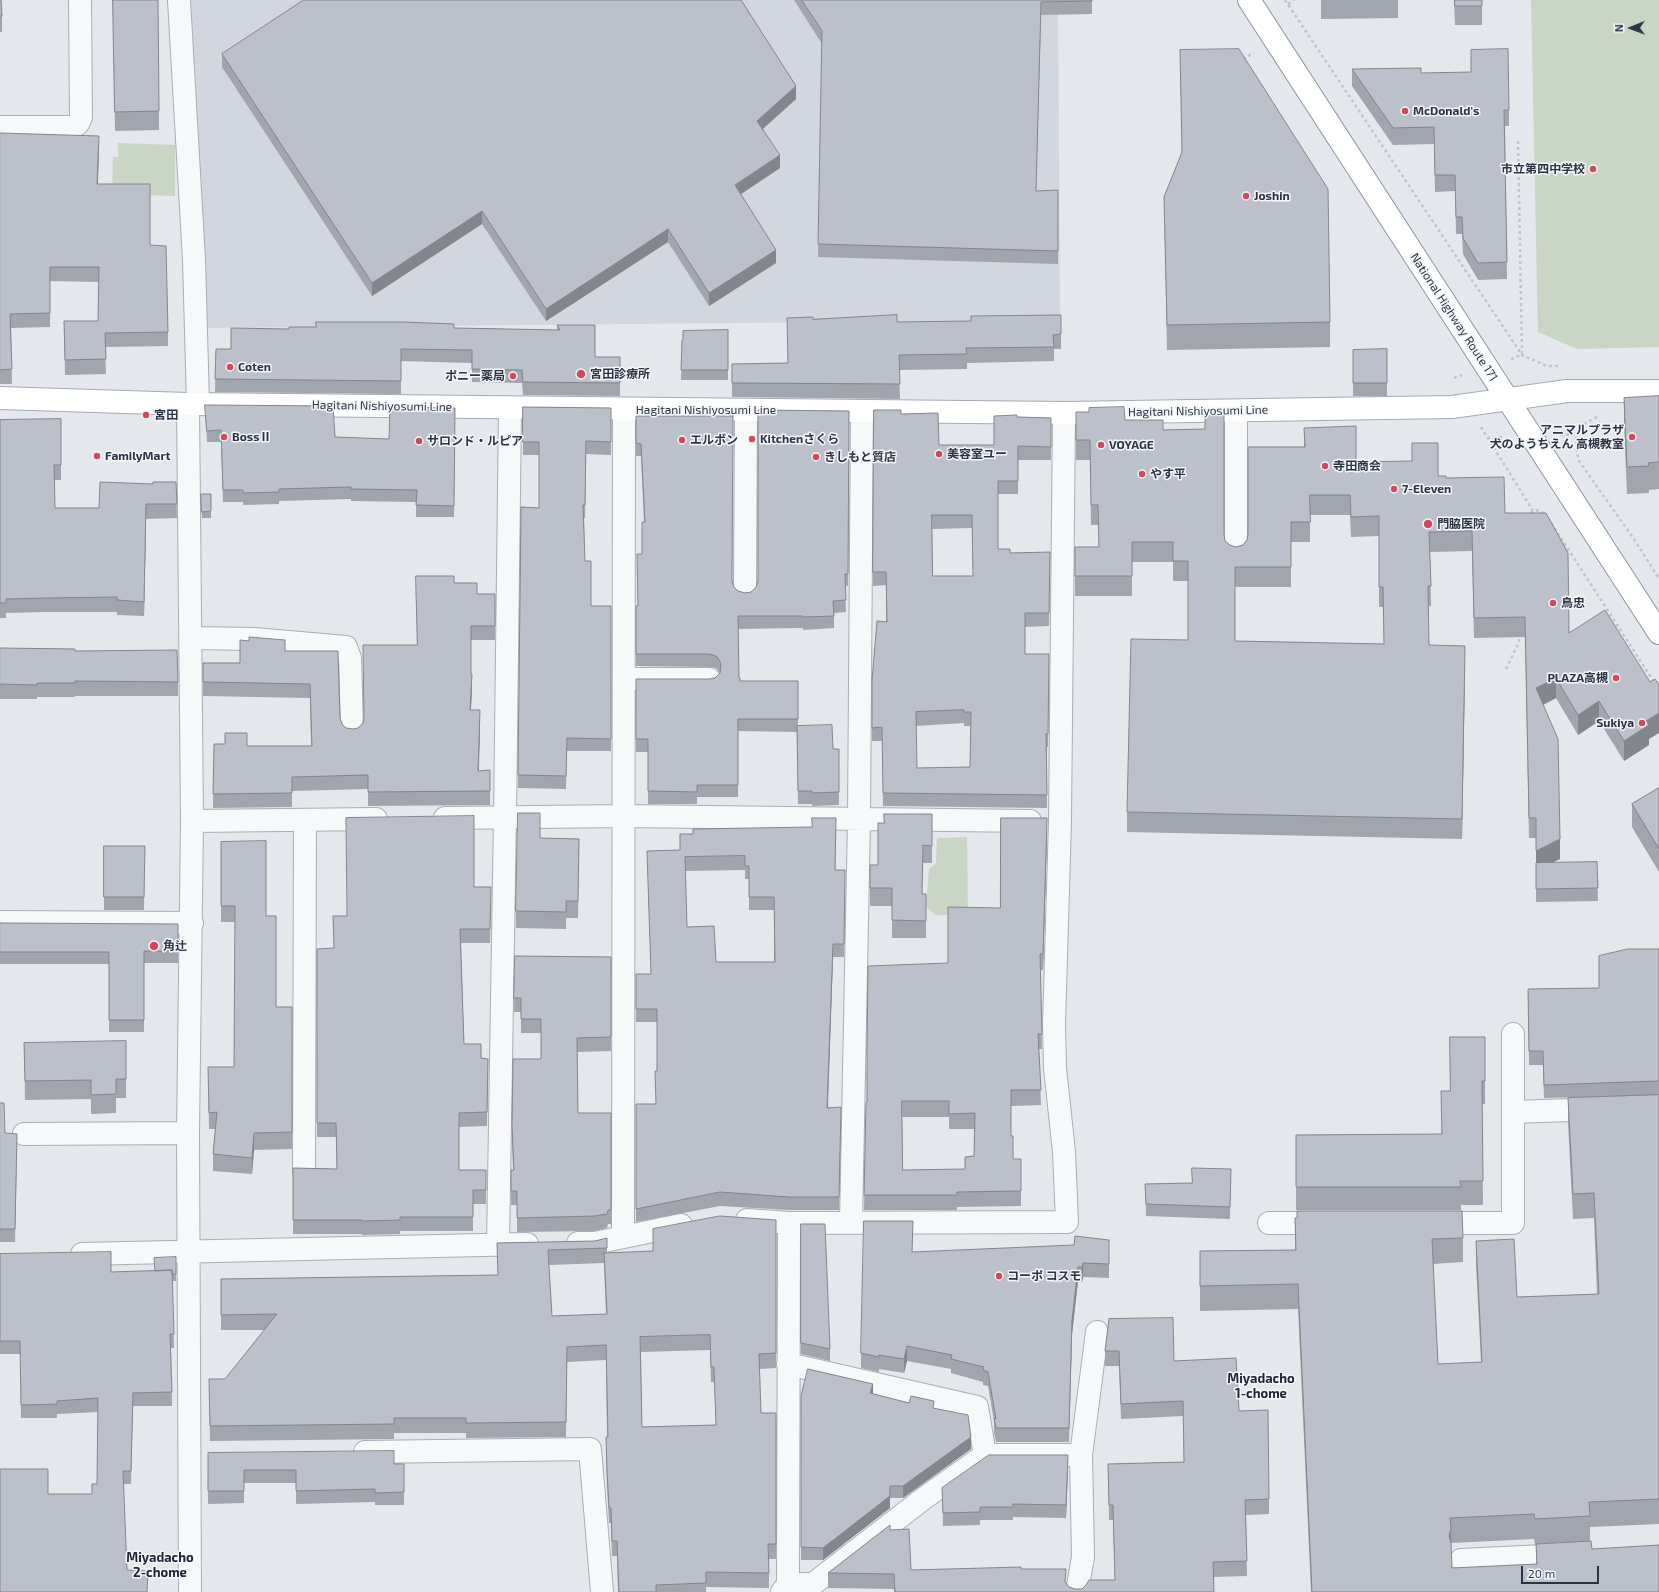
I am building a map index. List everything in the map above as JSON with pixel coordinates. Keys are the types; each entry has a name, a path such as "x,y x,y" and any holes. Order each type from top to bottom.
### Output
{"main road":[{"name":"National Highway Route 171","path":"1252,1 1659,633"},
{"name":"Hagitani Nishiyosumi Line","path":"0,398 193,404 624,410 1064,413 1452,408 1567,391 1659,391"}],"street":[{"path":"0,127 70,127 80,123 80,0"},
{"path":"179,0 194,260 190,638 192,923 188,1133 189,1252 198,1454 190,1592"},
{"path":"498,1245 506,817 510,408"},
{"path":"623,1237 625,816 624,410"},
{"path":"745,592 746,411"},
{"path":"851,1223 859,819 862,411"},
{"path":"1236,411 1236,554"},
{"path":"727,1218 789,1223 1067,1222 1064,1152 1055,1068 1054,1025 1060,821 1064,413"},
{"path":"190,638 254,639 346,647 350,658 352,731"},
{"path":"624,679 709,679"},
{"path":"428,818 625,816 1060,821"},
{"path":"192,821 397,819"},
{"path":"304,1170 305,820"},
{"path":"0,922 192,923"},
{"path":"1411,1223 1513,1223 1513,1034"},
{"path":"1513,1112 1659,1107"},
{"path":"24,1134 188,1133"},
{"path":"63,1254 595,1243 697,1222"},
{"path":"789,1223 785,1588 813,1588 923,1499 985,1455 1081,1455"},
{"path":"1269,1223 1348,1223"},
{"path":"1077,1592 1083,1557 1081,1455 1097,1332"},
{"path":"788,1364 977,1407 985,1455"},
{"path":"347,1452 590,1449 602,1592"},
{"path":"1461,1560 1588,1553"}],"path":[{"path":"1286,0 1522,355 1547,366"},
{"path":"1288,4 1294,0"},
{"path":"1518,141 1522,355"},
{"path":"1601,415 1589,420 1576,434 1579,461 1636,542 1659,579"},
{"path":"1478,423 1533,511"},
{"path":"1521,520 1524,516 1533,511 1545,513 1655,683"},
{"path":"1506,669 1519,642 1519,634"}],"shaded area":[{"path":"191,0 1058,0 1060,320 207,328 196,212"}],"green space":[{"name":"市立第四中学校","path":"1531,0 1659,0 1659,347 1577,349 1538,332"},
{"path":"118,143 175,145 175,196 112,194 113,157 118,157"},
{"path":"967,837 968,915 935,915 926,906 929,869 936,863 937,838"}],"building":[{"path":"1,0 2,16 0,16"},
{"path":"113,0 158,0 159,111 115,112"},
{"path":"304,0 741,0 796,86 757,121 780,155 735,185 776,250 709,293 668,229 546,309 482,211 372,283 222,54"},
{"path":"802,0 1092,0 1041,2 1036,191 1058,190 1058,251 818,244 822,31"},
{"path":"1455,0 1482,0 1482,6 1455,6"},
{"name":"Joshin","path":"1239,49 1328,189 1330,322 1167,325 1164,197 1182,152 1180,50"},
{"path":"1508,49 1509,110 1504,110 1507,262 1478,263 1463,238 1462,217 1456,217 1455,175 1435,175 1434,127 1393,128 1352,69 1421,68 1421,73 1471,72 1471,50"},
{"path":"0,133 99,136 97,184 150,184 150,245 166,246 168,332 105,333 106,359 65,360 64,321 98,321 99,267 50,267 50,313 10,314 12,369 0,370"},
{"path":"897,315 897,322 971,321 971,316 1061,315 1061,334 1053,335 1054,347 966,348 967,354 899,355 900,384 732,383 732,364 788,363 787,318 813,317 813,319"},
{"path":"316,322 402,322 454,324 454,328 560,330 557,325 595,325 595,357 620,357 620,383 523,382 522,370 472,369 472,350 401,349 401,381 215,379 216,349 231,349 231,328 289,329 289,327 316,327"},
{"path":"728,330 728,370 681,370 683,331"},
{"path":"1387,349 1387,383 1353,383 1353,350"},
{"path":"1659,396 1659,462 1648,463 1649,466 1627,467 1624,398"},
{"path":"205,405 333,406 335,437 389,439 390,407 455,408 454,506 416,505 417,490 351,489 351,487 279,489 279,492 243,493 243,490 223,490 221,430 207,431"},
{"path":"523,407 611,408 611,442 586,441 585,505 583,505 585,561 591,561 591,606 611,606 611,739 567,738 566,776 518,775 521,507 539,508 539,442 523,442"},
{"path":"1124,407 1125,420 1163,420 1163,430 1205,429 1205,411 1224,411 1224,534 1225,541 1236,547 1243,545 1247,540 1248,534 1248,447 1305,447 1304,428 1356,426 1356,462 1412,461 1412,443 1438,443 1438,476 1446,476 1446,478 1504,477 1505,513 1546,513 1568,553 1569,633 1605,610 1650,682 1655,679 1659,685 1659,713 1646,721 1649,725 1624,741 1599,701 1578,715 1556,678 1536,688 1558,739 1560,839 1536,851 1536,818 1529,818 1525,617 1474,618 1472,531 1429,532 1431,586 1428,586 1429,645 1465,646 1462,819 1127,812 1131,639 1188,640 1188,561 1173,561 1173,542 1132,542 1132,576 1075,576 1075,547 1099,547 1098,505 1091,505 1090,440 1076,440 1076,412 1089,412 1089,408","holes":["1310,495 1350,495 1351,517 1379,516 1379,587 1383,587 1384,644 1235,641 1235,567 1291,567 1291,522 1310,522"]},
{"path":"758,410 849,411 848,574 845,574 846,600 833,601 834,616 738,616 740,681 798,681 798,719 738,719 738,785 697,785 697,792 648,791 648,739 636,739 636,679 709,679 715,678 720,673 721,666 720,661 716,656 709,654 636,654 636,606 638,606 637,554 642,554 642,522 645,522 641,444 636,443 636,416 733,416 732,581 734,587 738,591 745,593 751,592 756,587 758,581"},
{"path":"874,410 901,410 901,414 938,413 939,445 994,445 994,416 1017,415 1017,417 1051,418 1051,447 1018,446 1018,481 998,481 998,549 1010,549 1010,553 1050,552 1049,613 1025,613 1025,654 1049,654 1048,734 1046,734 1047,795 883,793 882,727 872,728 872,680 877,621 887,622 886,572 873,572","holes":["932,515 972,515 973,576 933,576","964,710 964,712 971,712 970,767 917,768 916,712"]},
{"path":"61,419 61,465 54,465 55,508 99,508 100,482 153,484 153,482 176,482 177,504 146,504 144,602 117,600 117,597 6,599 6,603 0,603 0,420"},
{"path":"201,494 211,494 211,511 202,512"},
{"path":"416,576 454,576 454,583 477,583 477,594 495,594 495,626 471,626 472,674 470,710 480,710 478,771 490,770 490,791 368,792 368,775 292,777 292,793 213,794 214,744 225,744 225,733 247,733 247,746 312,746 310,684 203,682 203,663 240,663 240,640 249,641 249,637 285,640 285,651 338,651 340,718 342,724 346,728 358,728 363,723 364,717 363,645 417,645"},
{"path":"0,648 75,649 75,651 177,650 178,682 75,681 75,683 37,683 37,685 0,684"},
{"path":"832,725 833,749 839,749 839,792 812,793 812,791 798,791 797,726"},
{"path":"1659,788 1659,849 1632,804"},
{"path":"518,813 540,813 540,838 579,839 578,901 566,901 566,912 516,911"},
{"path":"884,814 932,814 932,846 923,845 922,894 926,894 926,921 892,920 892,888 870,888 870,865 878,865 878,823 884,823"},
{"path":"474,816 474,887 491,887 490,929 460,929 464,1044 481,1044 481,1058 488,1059 487,1112 459,1113 459,1170 486,1170 486,1190 473,1190 473,1217 400,1217 400,1220 362,1221 293,1220 293,1168 337,1169 336,1123 317,1123 317,949 334,948 333,916 347,916 346,818"},
{"path":"812,818 836,818 835,870 845,870 844,944 833,944 827,1108 841,1107 839,1197 789,1197 720,1192 636,1209 636,1104 656,1104 655,1071 657,1071 657,1009 636,1009 636,974 651,974 647,851 680,850 680,834 693,834 693,829 812,827","holes":["745,856 745,866 749,866 749,897 774,897 775,962 716,962 714,926 687,927 685,857"]},
{"path":"1001,818 1047,818 1043,954 1040,954 1042,1034 1038,1034 1041,1090 1011,1090 1011,1136 1013,1136 1013,1159 1021,1159 1021,1191 957,1192 957,1195 864,1195 867,1102 868,966 948,963 948,907 1000,908","holes":["902,1101 949,1101 949,1114 975,1113 974,1156 965,1157 965,1169 903,1170"]},
{"path":"266,841 266,916 276,916 276,1007 292,1007 292,1132 254,1133 252,1158 213,1154 217,1112 209,1113 208,1067 234,1067 235,906 221,906 221,842"},
{"path":"104,846 145,846 144,897 104,897"},
{"path":"1597,862 1598,888 1536,889 1536,863"},
{"path":"0,923 178,924 178,951 144,951 144,1020 109,1020 109,952 0,952"},
{"path":"1628,949 1659,949 1659,1081 1544,1085 1543,1051 1529,1051 1528,989 1599,988 1599,956"},
{"path":"515,956 611,957 611,1037 577,1038 578,1113 611,1113 611,1210 608,1210 607,1214 594,1216 517,1218 517,1191 511,1191 511,1170 514,1170 512,1125 513,1059 541,1059 541,1019 521,1019 521,998 514,998"},
{"path":"1450,1037 1485,1037 1485,1081 1482,1081 1483,1181 1460,1181 1461,1187 1296,1187 1296,1135 1442,1134 1441,1091 1450,1091"},
{"path":"126,1041 126,1079 116,1079 116,1094 91,1095 91,1080 25,1081 24,1043"},
{"path":"1659,1095 1659,1499 1589,1502 1590,1516 1535,1519 1534,1514 1450,1518 1451,1529 1449,1536 1451,1543 1452,1568 1537,1564 1536,1544 1591,1541 1592,1549 1659,1545 1659,1592 1312,1592 1298,1284 1200,1286 1200,1251 1296,1250 1295,1218 1297,1218 1297,1211 1462,1211 1463,1238 1432,1239 1438,1364 1482,1362 1476,1241 1514,1239 1517,1297 1599,1294 1594,1193 1573,1194 1568,1098"},
{"path":"0,1103 4,1103 5,1133 17,1134 15,1229 0,1229"},
{"path":"1192,1168 1231,1169 1230,1207 1146,1204 1145,1184 1192,1183"},
{"path":"720,1216 776,1220 776,1353 759,1354 761,1413 776,1413 776,1544 768,1544 769,1573 706,1572 706,1583 656,1585 656,1592 619,1592 617,1541 612,1541 611,1508 609,1508 607,1471 606,1437 608,1437 606,1345 567,1347 566,1422 466,1423 466,1418 394,1418 394,1424 210,1426 209,1379 225,1379 277,1314 221,1315 221,1279 498,1275 497,1243 595,1241 607,1238 607,1248 548,1250 552,1316 607,1314 604,1253 653,1251 653,1229","holes":["710,1335 711,1367 714,1367 716,1425 642,1427 640,1337"]},
{"path":"864,1221 913,1221 912,1252 1074,1245 1075,1236 1109,1240 1109,1264 1083,1263 1082,1267 1078,1267 1072,1320 1069,1428 996,1428 994,1418 996,1419 988,1372 983,1370 984,1367 951,1359 952,1355 907,1346 904,1359 879,1355 879,1357 861,1353"},
{"path":"801,1224 825,1224 830,1349 801,1343"},
{"path":"111,1252 111,1272 172,1270 174,1334 170,1334 172,1392 133,1393 131,1471 123,1471 127,1570 148,1571 147,1592 0,1592 0,1469 48,1469 48,1494 92,1494 92,1484 97,1484 98,1398 57,1401 57,1404 21,1405 20,1341 0,1341 0,1254"},
{"path":"176,1257 176,1274 172,1274 172,1270 155,1271 154,1258"},
{"path":"1173,1318 1174,1361 1236,1358 1239,1411 1268,1410 1269,1499 1245,1500 1247,1561 1213,1562 1214,1592 895,1592 894,1574 828,1573 890,1525 890,1530 909,1529 911,1570 1021,1567 1021,1569 1066,1569 1065,1582 1069,1587 1075,1589 1082,1589 1089,1580 1115,1580 1113,1505 1109,1505 1108,1464 1184,1462 1183,1401 1121,1404 1119,1351 1105,1351 1109,1319"},
{"path":"808,1369 873,1384 870,1393 909,1403 911,1396 934,1401 933,1408 968,1415 971,1437 903,1486 890,1486 890,1496 823,1548 801,1547 801,1396"},
{"path":"394,1451 394,1464 404,1464 404,1492 375,1493 375,1489 296,1491 296,1470 244,1470 244,1491 208,1491 208,1453"},
{"path":"989,1455 1068,1455 1066,1505 1013,1504 1013,1507 980,1507 980,1512 943,1513 942,1488"}],"place":[{"name":"McDonald's","path":"1405,111"},
{"name":"市立第四中学校","path":"1593,169"},
{"name":"Joshin","path":"1246,196"},
{"name":"Coten","path":"230,367"},
{"name":"宮田診療所","path":"581,374"},
{"name":"ポニー薬局","path":"513,376"},
{"name":"宮田","path":"146,415"},
{"name":"BossⅡ","path":"224,437"},
{"name":"アニマルプラザ 犬のようちえん 高槻教室","path":"1632,437"},
{"name":"Kitchenさくら","path":"752,439"},
{"name":"エルボン","path":"682,440"},
{"name":"サロンド・ルピア","path":"419,441"},
{"name":"VOYAGE","path":"1101,445"},
{"name":"美容室ユー","path":"939,454"},
{"name":"FamilyMart","path":"97,456"},
{"name":"きしもと質店","path":"816,457"},
{"name":"寺田商会","path":"1325,466"},
{"name":"やす平","path":"1142,474"},
{"name":"7-Eleven","path":"1394,489"},
{"name":"門脇医院","path":"1428,524"},
{"name":"鳥忠","path":"1553,603"},
{"name":"PLAZA高槻","path":"1616,678"},
{"name":"Sukiya","path":"1642,723"},
{"name":"角辻","path":"154,946"},
{"name":"コーポ コスモ","path":"999,1276"}],"district":[{"name":"Miyadacho 1-chome","path":"1261,1386"},
{"name":"Miyadacho 2-chome","path":"160,1566"}]}
